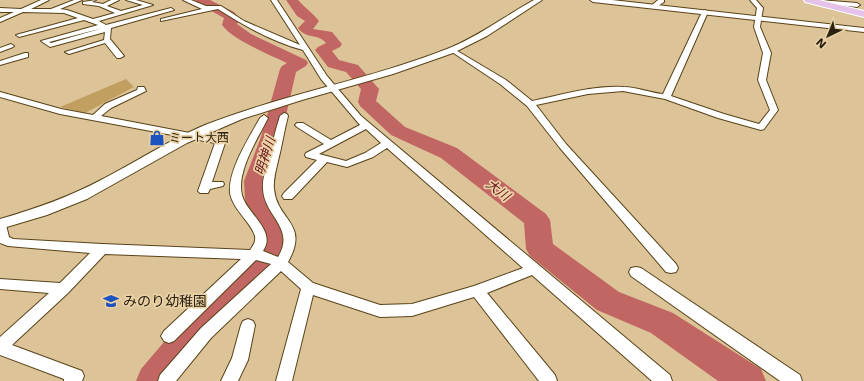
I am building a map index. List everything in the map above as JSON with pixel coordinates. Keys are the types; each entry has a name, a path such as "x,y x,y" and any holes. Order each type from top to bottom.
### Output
{"main road":[{"path":"816,1 864,14"}],"street":[{"path":"0,20 46,0"},
{"path":"50,11 79,0"},
{"path":"93,0 85,3 102,5 122,13"},
{"path":"102,5 116,0"},
{"path":"93,21 150,5 129,0"},
{"path":"186,0 212,8"},
{"path":"274,0 306,49 367,125 664,381"},
{"path":"534,269 477,291 412,310 380,311 358,305 308,287 279,262 257,255 102,249 12,243 4,240 0,224 51,208 78,197 188,137 226,120 265,112 285,102 374,76 452,50 477,38 539,0"},
{"path":"593,0 864,30"},
{"path":"653,6 661,2 661,0"},
{"path":"530,104 601,90 632,90 658,97 666,97 721,116 761,127 774,110 762,80 767,53 757,26 757,18 760,8 753,0"},
{"path":"816,1 856,5 849,0"},
{"path":"156,22 219,7 228,11 242,22 254,28 292,45 306,49"},
{"path":"0,10 65,11 82,19 93,21 106,27"},
{"path":"106,27 50,46 44,41 171,10"},
{"path":"666,97 705,12"},
{"path":"41,24 73,15"},
{"path":"19,35 82,19"},
{"path":"106,27 106,41 118,52 120,56"},
{"path":"69,52 106,41"},
{"path":"0,50 11,46"},
{"path":"452,50 503,82 530,104 563,146 671,268"},
{"path":"0,63 26,55"},
{"path":"12,59 20,62"},
{"path":"94,118 108,106 142,91 141,89"},
{"path":"0,94 60,111 188,137 218,141 220,143 205,188 219,184"},
{"path":"169,336 257,255 261,244 261,236 236,194 236,182 240,168 265,112"},
{"path":"166,381 206,333 286,256 291,235 271,201 268,190 269,177 284,116"},
{"path":"300,125 331,144"},
{"path":"367,125 310,155 347,164 369,155 380,146 388,144"},
{"path":"288,196 324,159"},
{"path":"72,381 76,376 0,348 64,289 102,249"},
{"path":"636,272 794,381"},
{"path":"0,284 64,289"},
{"path":"284,381 308,287"},
{"path":"477,291 549,381"},
{"path":"229,381 240,360 248,325"}],"shaded area":[{"path":"126,79 134,87 85,113 60,107"}],"waterway":[{"name":"明神川","path":"154,381 193,332 255,273 273,251 276,240 257,199 256,181 271,137 288,69 300,63 246,37 229,25 231,23 230,21 233,19 229,15 201,0"},
{"name":"大川","path":"292,0 302,13 308,16 312,21 305,28 309,32 327,35 335,44 323,50 334,64 352,68 370,89 367,102 398,131 449,153 537,220 540,249 608,301 662,323 748,381"}],"place":[{"name":"ミート大西","path":"157,138"},
{"name":"みのり幼稚園","path":"111,301"}]}
